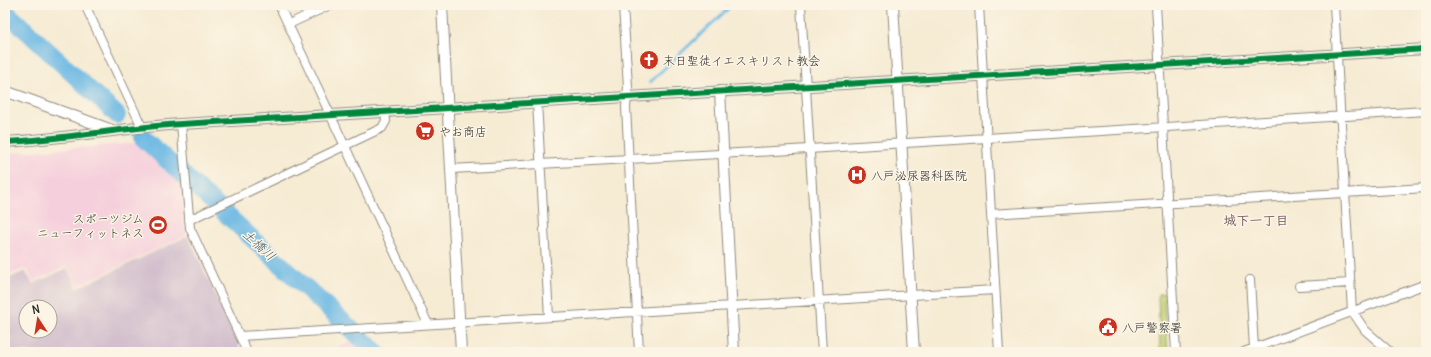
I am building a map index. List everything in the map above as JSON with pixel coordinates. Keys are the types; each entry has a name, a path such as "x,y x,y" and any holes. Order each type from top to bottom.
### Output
{"street":[{"path":"84,5 142,126"},
{"path":"279,5 428,324"},
{"path":"288,24 330,5"},
{"path":"442,5 461,352"},
{"path":"623,5 628,87 629,158 639,352"},
{"path":"801,5 822,352"},
{"path":"893,5 914,352"},
{"path":"979,5 999,352"},
{"path":"1156,5 1166,204 1176,352"},
{"path":"1334,5 1352,311 1365,330 1390,352"},
{"path":"5,142 53,140 142,126 1426,49"},
{"path":"5,91 113,131"},
{"path":"720,91 734,352"},
{"path":"536,102 549,317"},
{"path":"189,220 382,128 386,121 386,111"},
{"path":"451,169 986,139 1426,111"},
{"path":"181,124 190,228 248,352"},
{"path":"991,214 1426,188"},
{"path":"1250,280 1254,348"},
{"path":"1299,286 1350,283"},
{"path":"1244,352 1426,284"},
{"path":"240,336 995,290"}],"shaded area":[{"path":"139,143 182,180 184,225 187,235 77,286 67,266 33,282 28,270 23,269 5,277 5,153"},
{"path":"188,236 242,352 5,352 5,280 25,271 33,284 67,268 77,288"},
{"path":"353,341 365,352 328,352"}],"green space":[{"path":"1168,293 1168,299 1164,300 1168,352 1160,352 1158,294"}],"waterway":[{"path":"650,82 732,5"},
{"name":"土橋川","path":"5,11 117,115"},
{"name":"土橋川","path":"143,138 376,352"}],"cycle path":[{"path":"5,142 181,124 1426,49"}],"place":[{"name":"末日聖徒イエスキリスト教会","path":"649,60"},
{"name":"やお商店","path":"425,131"},
{"name":"八戸泌尿器科医院","path":"857,175"},
{"name":"スポーツジム ニューフィットネス","path":"158,225"},
{"name":"八戸警察署","path":"1108,327"}],"district":[{"name":"城下一丁目","path":"1256,220"}]}
